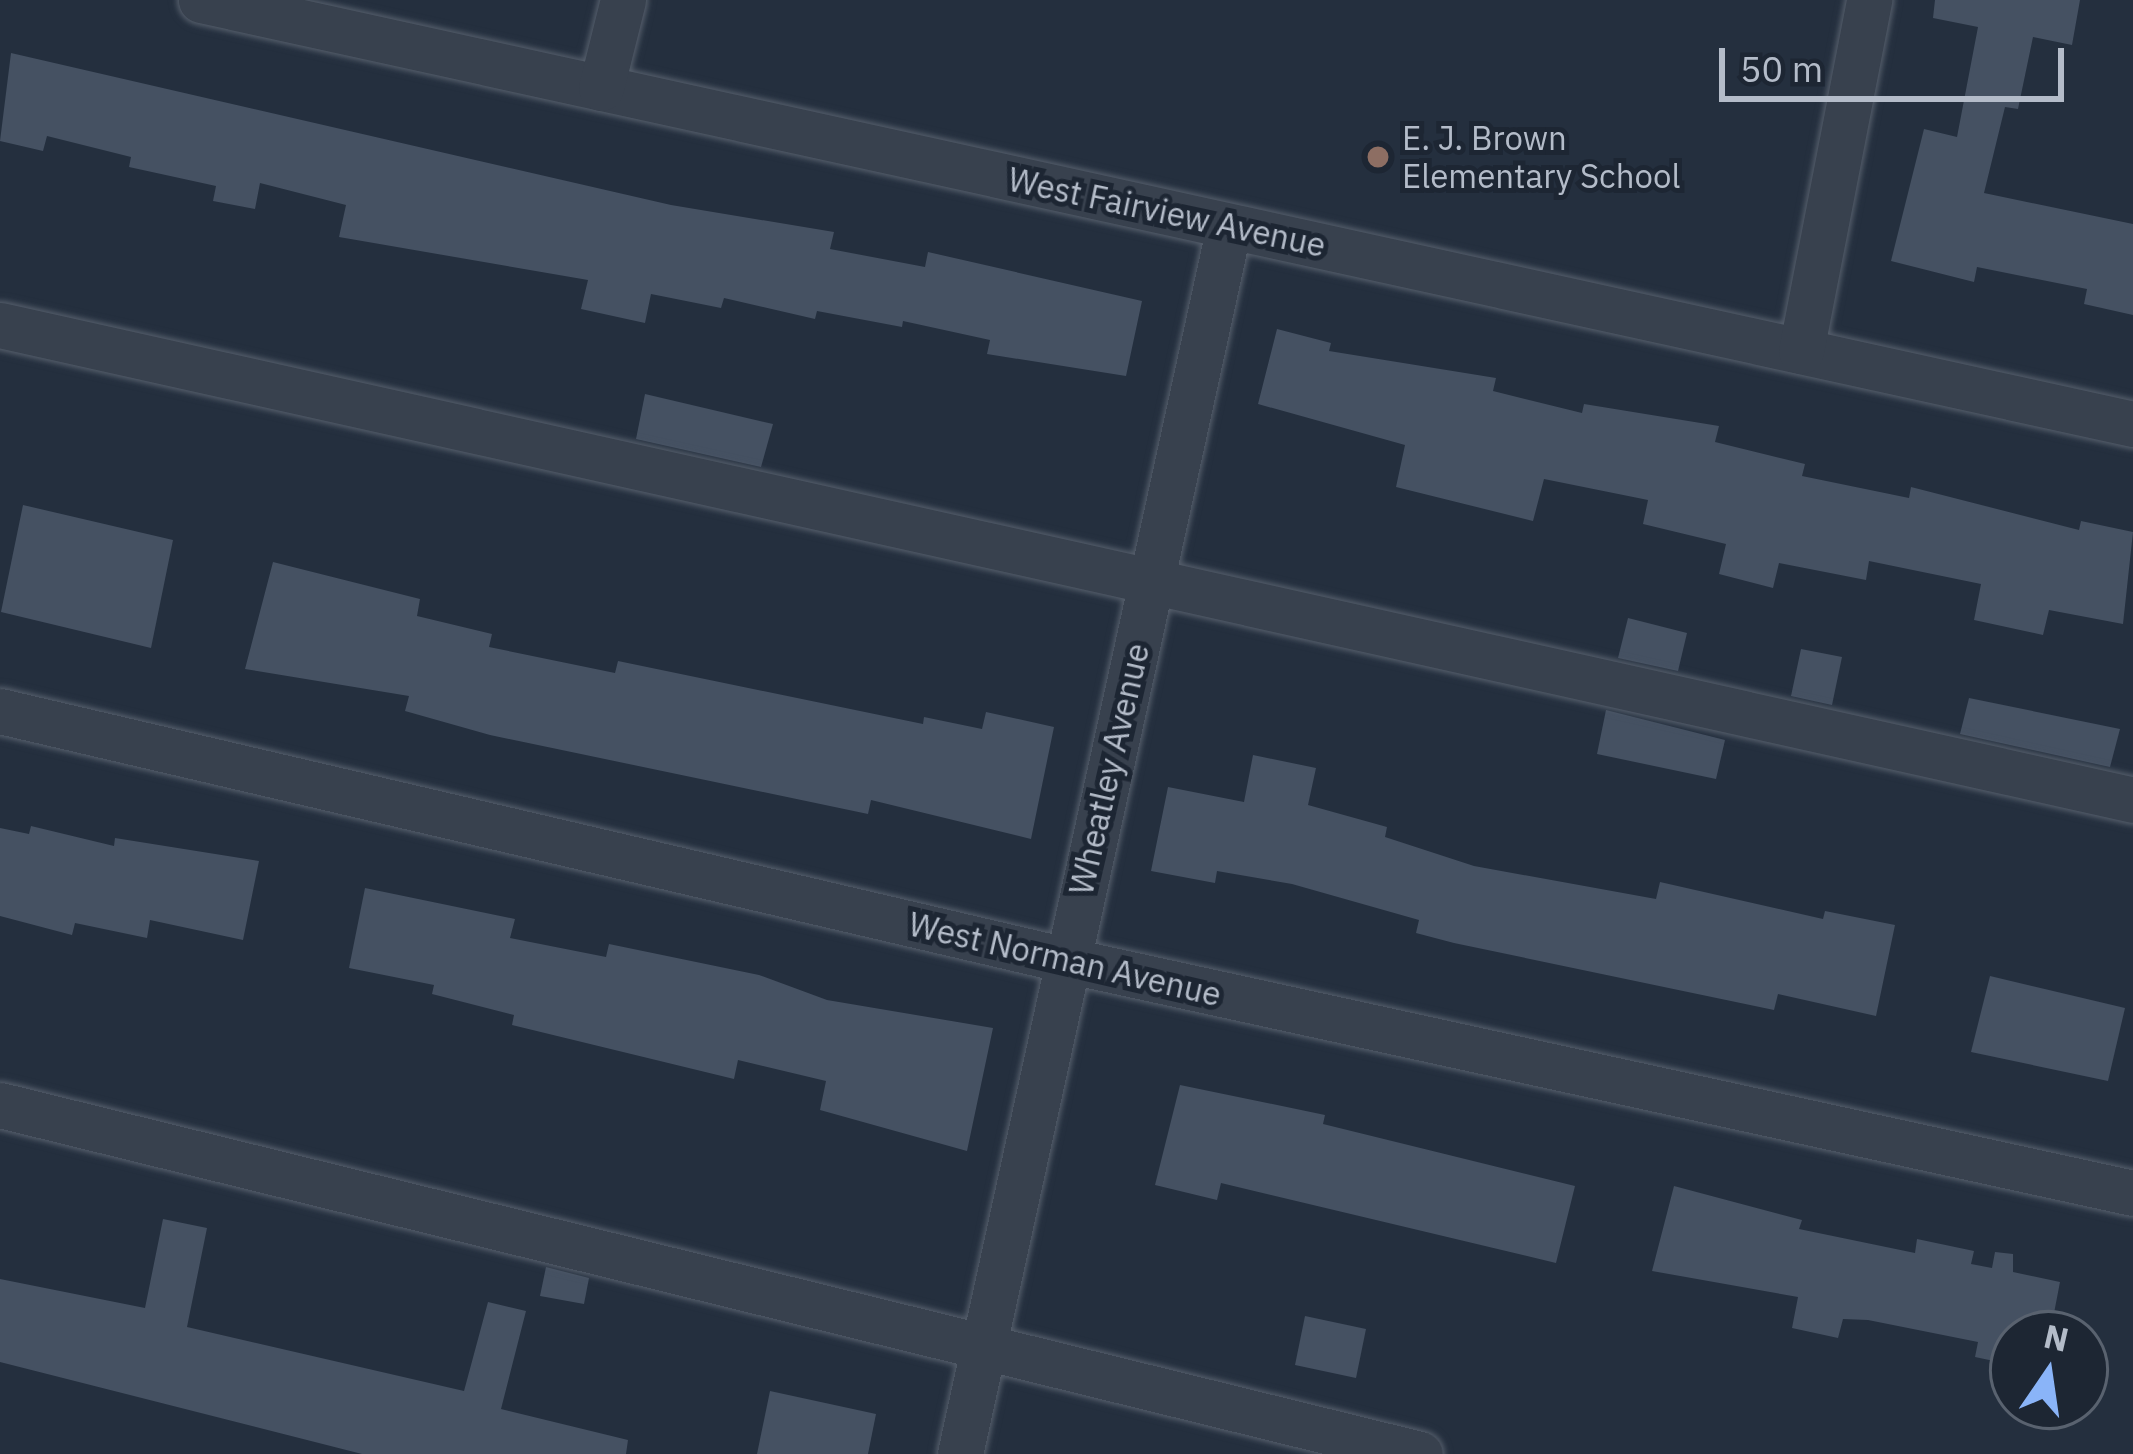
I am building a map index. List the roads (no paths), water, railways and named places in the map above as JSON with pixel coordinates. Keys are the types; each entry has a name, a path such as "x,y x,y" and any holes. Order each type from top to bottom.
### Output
{"street":[{"name":"West Fairview Avenue","path":"201,0 2133,424"},
{"path":"601,88 623,0"},
{"path":"1801,351 1869,0"},
{"name":"Wheatley Avenue","path":"960,1454 1229,226"},
{"path":"0,325 2133,800"},
{"name":"West Norman Avenue","path":"0,711 1066,960 2133,1193"},
{"path":"0,1105 1420,1454"}],"place":[{"name":"E. J. Brown Elementary School","path":"1378,157"}]}
